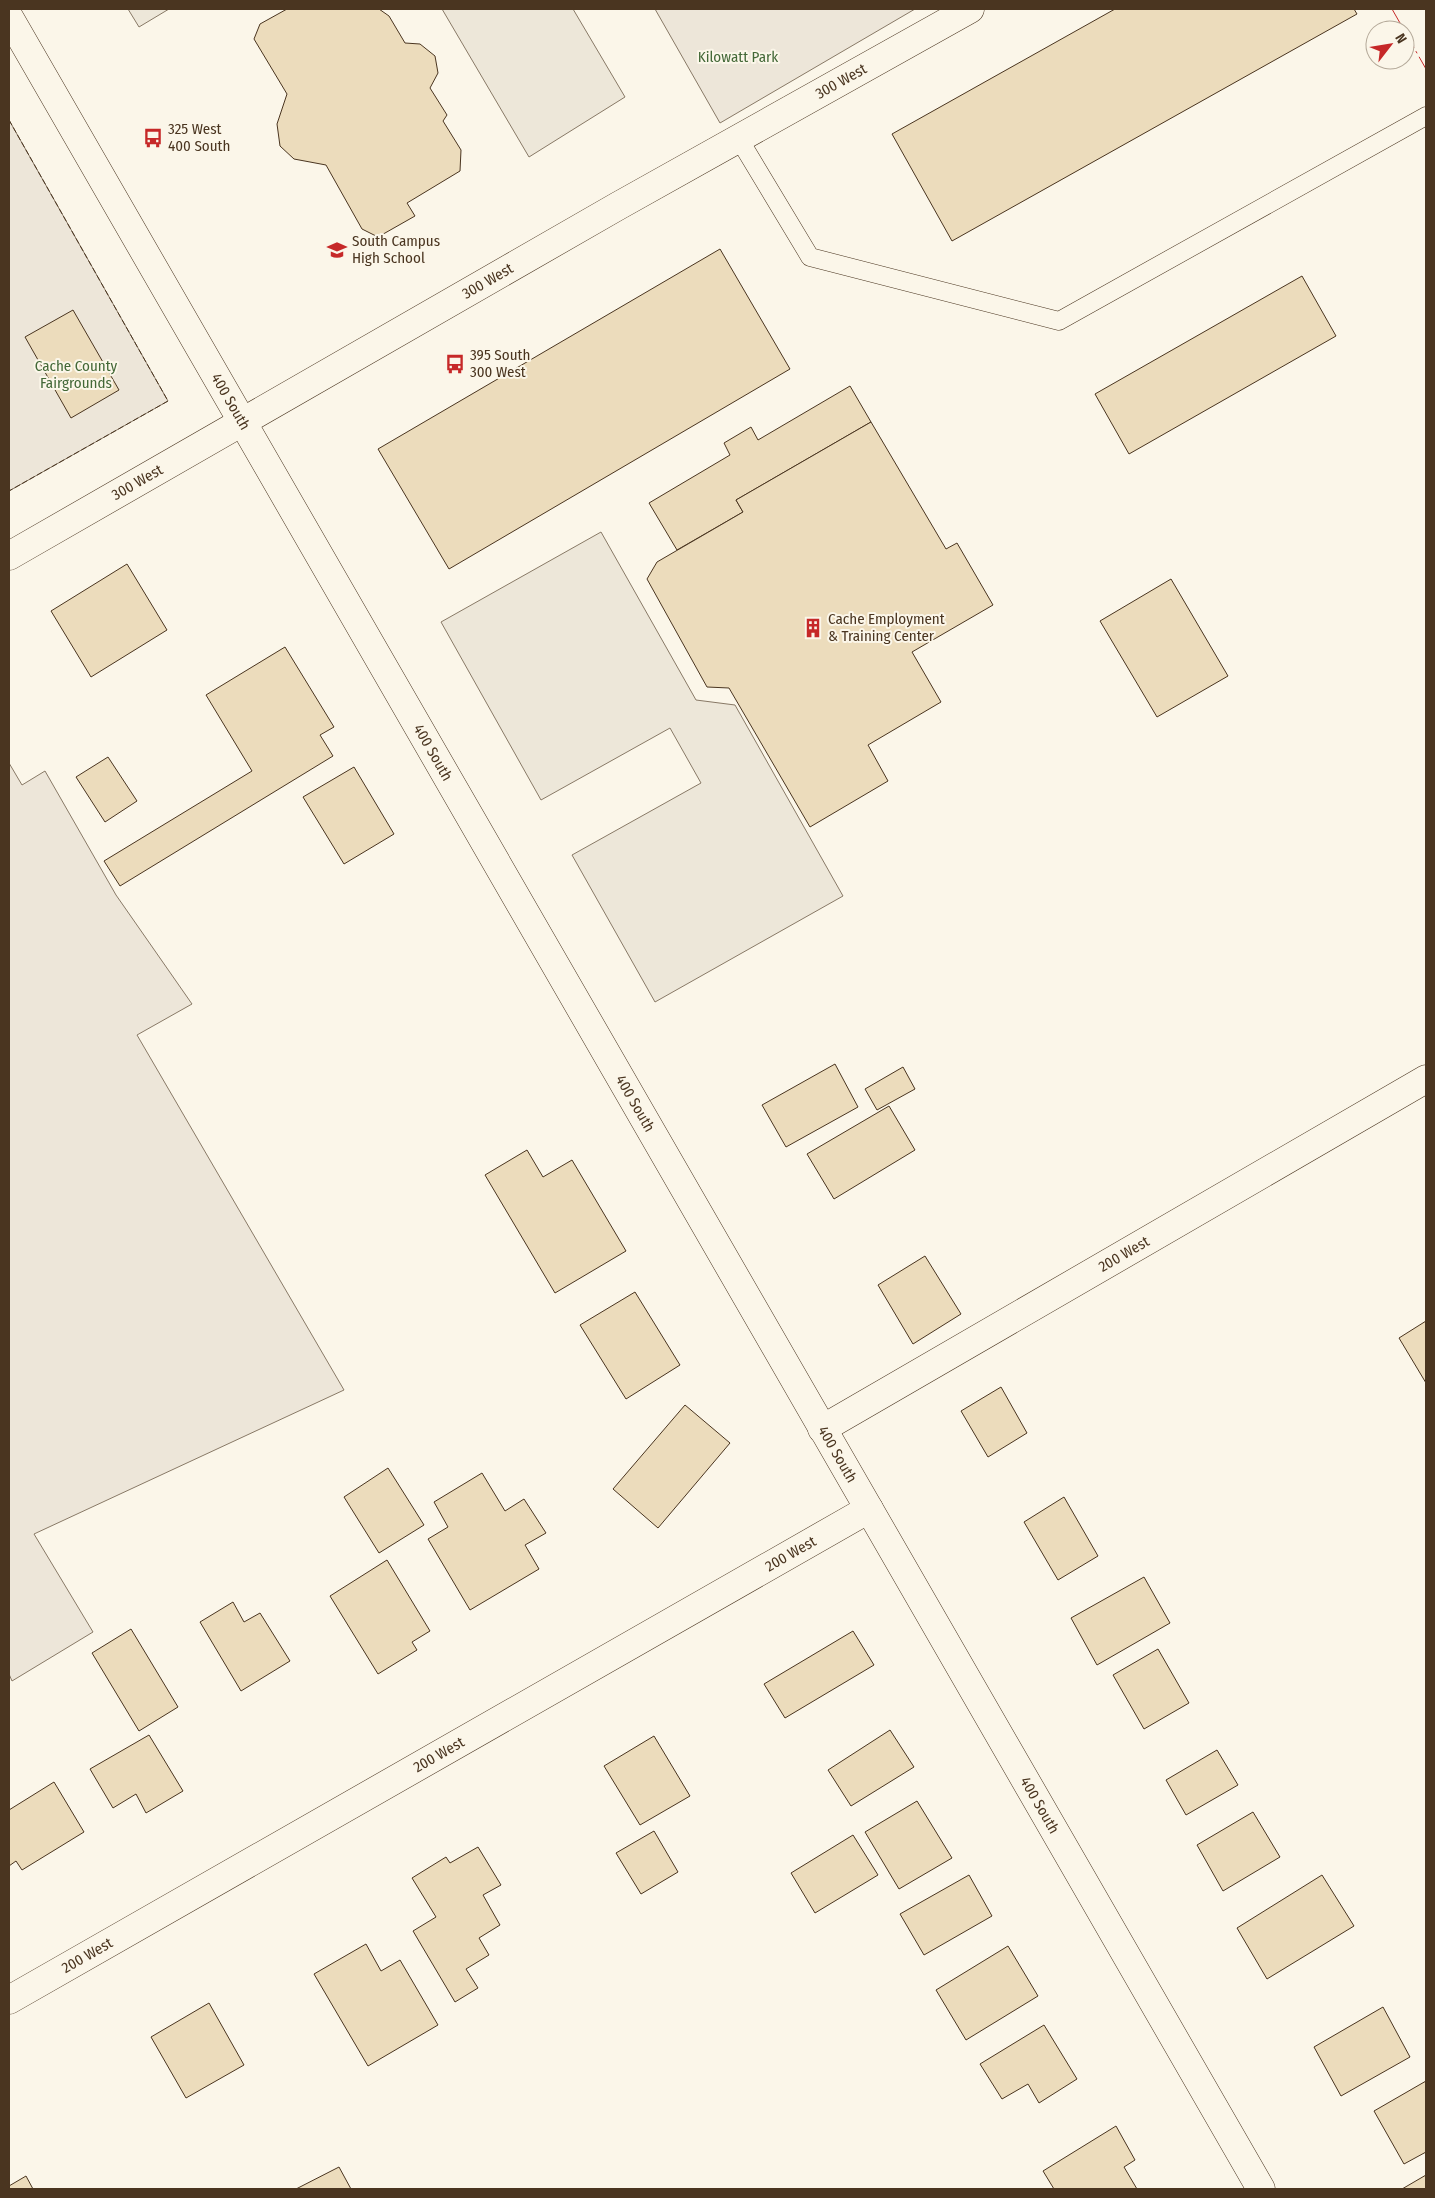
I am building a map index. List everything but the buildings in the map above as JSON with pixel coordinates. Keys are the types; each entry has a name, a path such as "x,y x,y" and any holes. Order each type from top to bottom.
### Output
{"street":[{"name":"300 West","path":"9,556 241,421 315,381 970,9"},
{"name":"400 South","path":"12,29 241,421 1261,2189"},
{"name":"200 West","path":"822,1429 1426,1079"},
{"name":"200 West","path":"9,2000 869,1509"}],"lane":[{"path":"739,139 810,257 1059,321 1426,116"}],"green space":[{"name":"Kilowatt Park","path":"655,9 915,9 720,123"},
{"name":"Cache County Fairgrounds","path":"9,120 168,401 9,491"},
{"path":"9,763 22,785 45,771 116,895 192,1004 137,1035 344,1390 34,1534 93,1632 12,1681 9,1674"}],"shaded area":[{"path":"128,9 169,9 139,27"},
{"path":"442,9 573,9 625,97 529,157"},
{"path":"601,532 696,700 735,705 843,896 655,1002 572,855 701,783 670,728 541,800 441,622"}],"fence":[{"path":"9,120 168,401 9,491"}],"power":[{"path":"1392,9 1398,20"},
{"path":"1415,50 1426,69"}],"place":[{"name":"325 West 400 South","path":"153,138"},
{"name":"South Campus High School","path":"337,250"},
{"name":"395 South 300 West","path":"455,364"},
{"name":"Cache Employment & Training Center","path":"813,628"}]}
